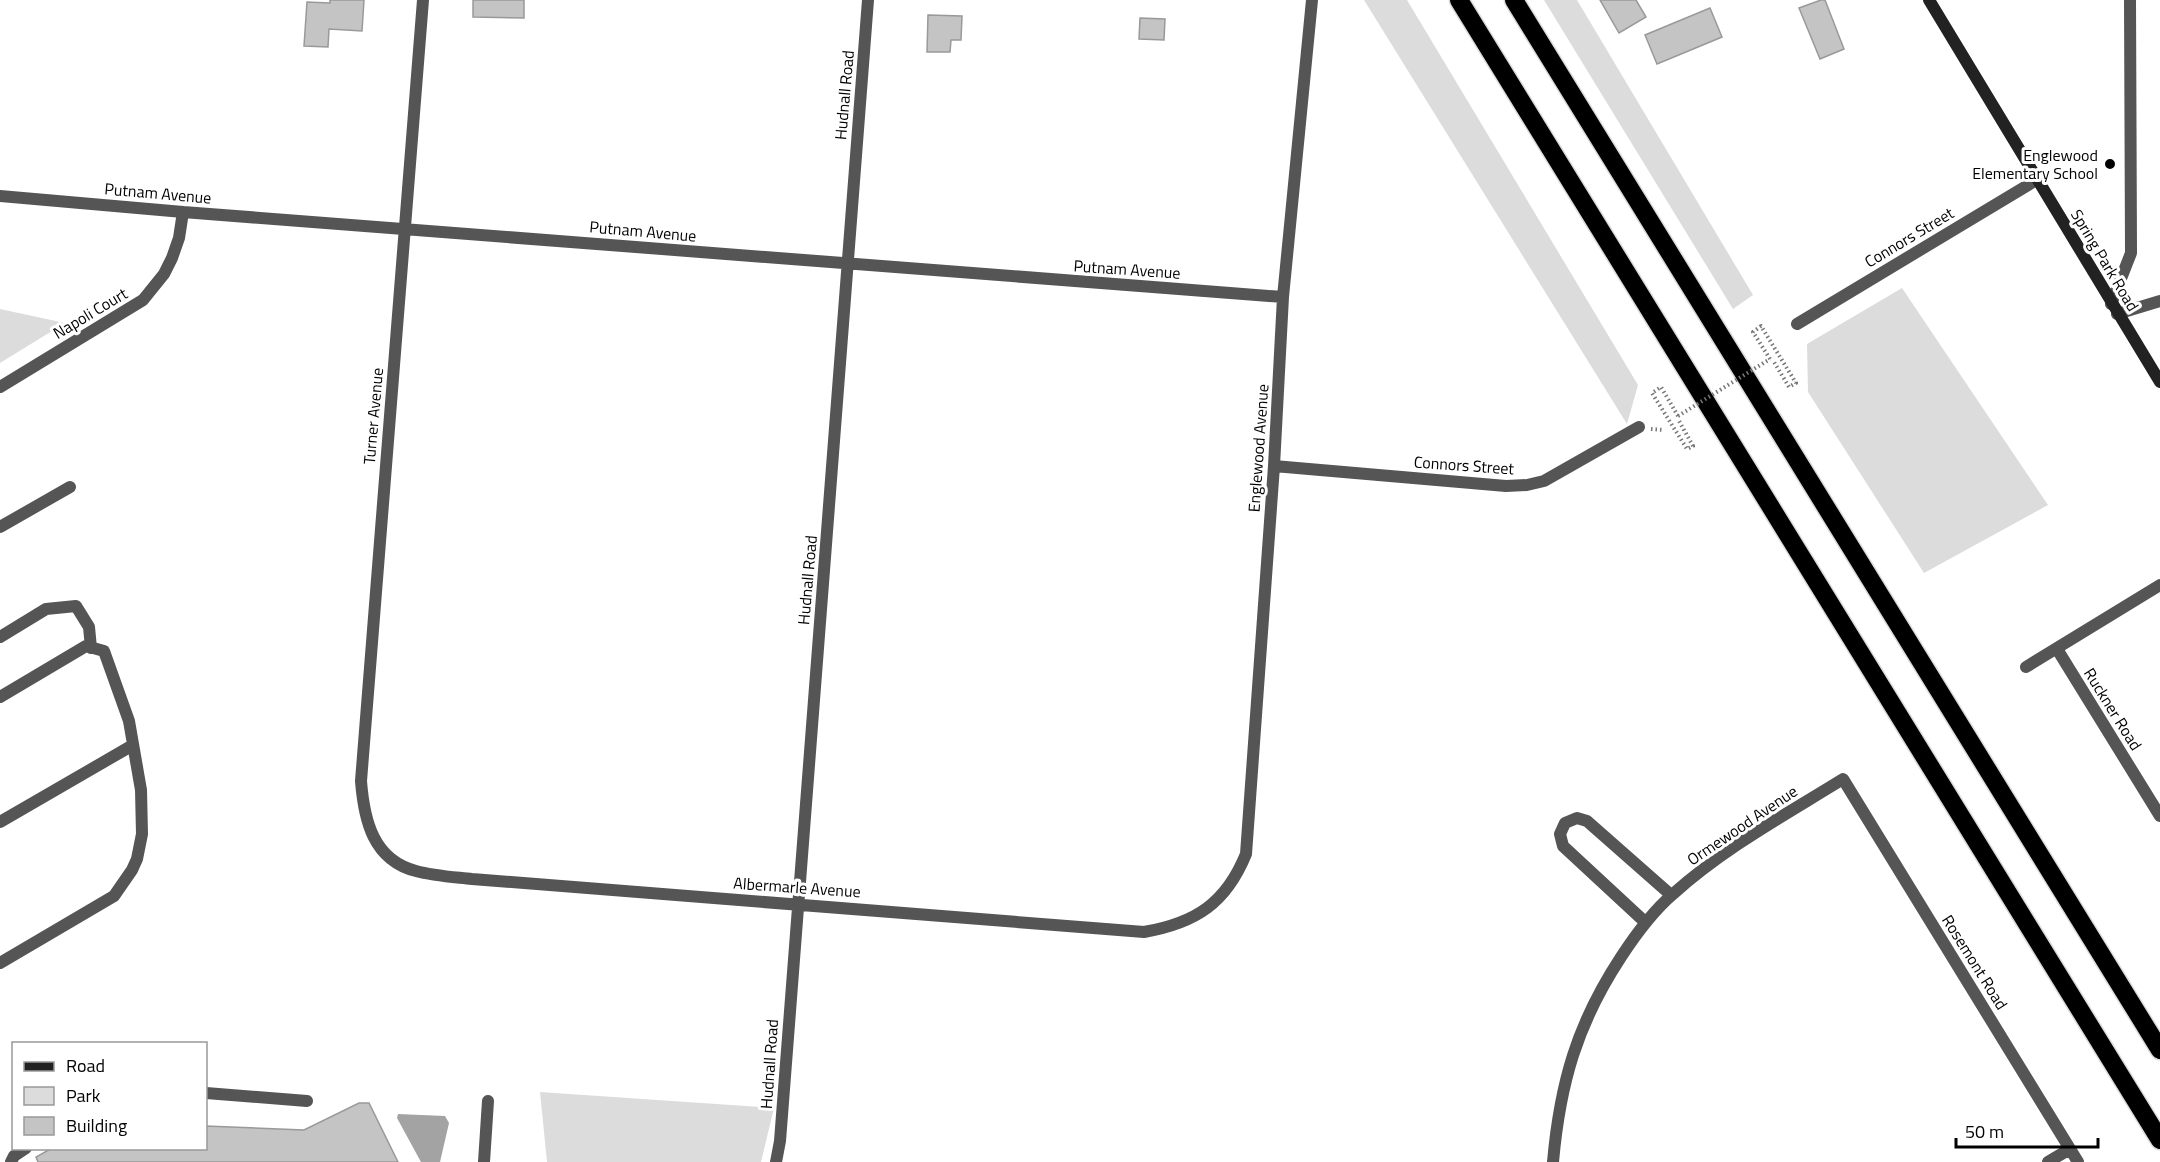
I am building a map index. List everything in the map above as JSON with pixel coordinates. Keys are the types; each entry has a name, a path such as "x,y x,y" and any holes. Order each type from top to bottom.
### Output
{"highway":[{"path":"1459,0 2160,1140"},
{"path":"1514,0 2160,1050"}],"main road":[{"name":"Spring Park Road","path":"1929,0 2160,382"}],"street":[{"name":"Turner Avenue","path":"370,834 363,807 361,782 423,0"},
{"name":"Hudnall Road","path":"776,1162 780,1141 868,0"},
{"name":"Englewood Avenue","path":"1225,893 1239,873 1246,854 1274,466 1283,297 1312,0"},
{"path":"2130,0 2131,253 2114,309 2160,301"},
{"name":"Connors Street","path":"1797,324 2038,179"},
{"name":"Putnam Avenue","path":"0,196 405,230 1283,297"},
{"name":"Napoli Court","path":"0,387 143,300 157,283 172,258 179,238 183,212"},
{"name":"Connors Street","path":"1274,466 1506,486 1527,485 1544,481 1639,427"},
{"path":"0,527 69,487"},
{"path":"2026,667 2160,585"},
{"path":"0,637 46,609 76,606 89,627 91,648"},
{"path":"0,697 86,646 104,651 129,721 141,790 142,834 137,859 114,896 0,963"},
{"name":"Ruckner Road","path":"2057,649 2160,816"},
{"path":"0,822 133,745"},
{"name":"Ormewood Avenue","path":"1553,1162 1562,1093 1571,1058 1588,1013 1604,983 1645,922 1671,895 1734,846 1843,779"},
{"name":"Rosemont Road","path":"1843,779 2078,1162"},
{"path":"1645,922 1563,846 1560,834 1565,823 1577,818 1587,820 1671,895"},
{"name":"Albermarle Avenue","path":"370,834 382,852 395,862 415,871 472,879 1144,932 1166,928 1192,918 1213,905 1225,893"},
{"path":"207,1093 307,1101"},
{"path":"484,1162 488,1101"},
{"path":"2048,1162 2070,1149"},
{"path":"11,1162 14,1156 24,1150"}],"path":[{"path":"1761,326 1796,383 1789,387 1772,361 1753,332 1761,326"},
{"path":"1678,418 1772,361"},
{"path":"1661,387 1678,418 1694,446 1688,449 1652,393 1661,387"}],"green space":[{"path":"1364,0 1407,0 1638,385 1627,424"},
{"path":"1544,0 1577,0 1753,295 1733,309"},
{"path":"1902,288 2048,505 1924,573 1808,392 1807,344"},
{"path":"0,309 65,323 0,363"},
{"path":"540,1092 774,1108 761,1162 547,1162"}],"shaded area":[{"path":"398,1114 445,1116 449,1123 440,1162 421,1162 397,1118"}],"building":[{"path":"330,0 364,0 362,31 329,29 328,47 304,46 307,2 330,3"},
{"path":"473,0 524,0 524,18 473,17"},
{"path":"1600,0 1636,0 1646,17 1619,33"},
{"path":"1825,0 1844,49 1820,59 1799,8"},
{"path":"1710,8 1722,37 1657,64 1645,35"},
{"path":"928,15 962,16 961,40 951,40 950,52 927,52"},
{"path":"1140,18 1165,19 1164,40 1139,39"},
{"path":"359,1103 369,1103 398,1162 38,1162 36,1157 48,1150 207,1150 207,1126 304,1130"}],"place":[{"name":"Englewood Elementary School","path":"2110,164"}]}
